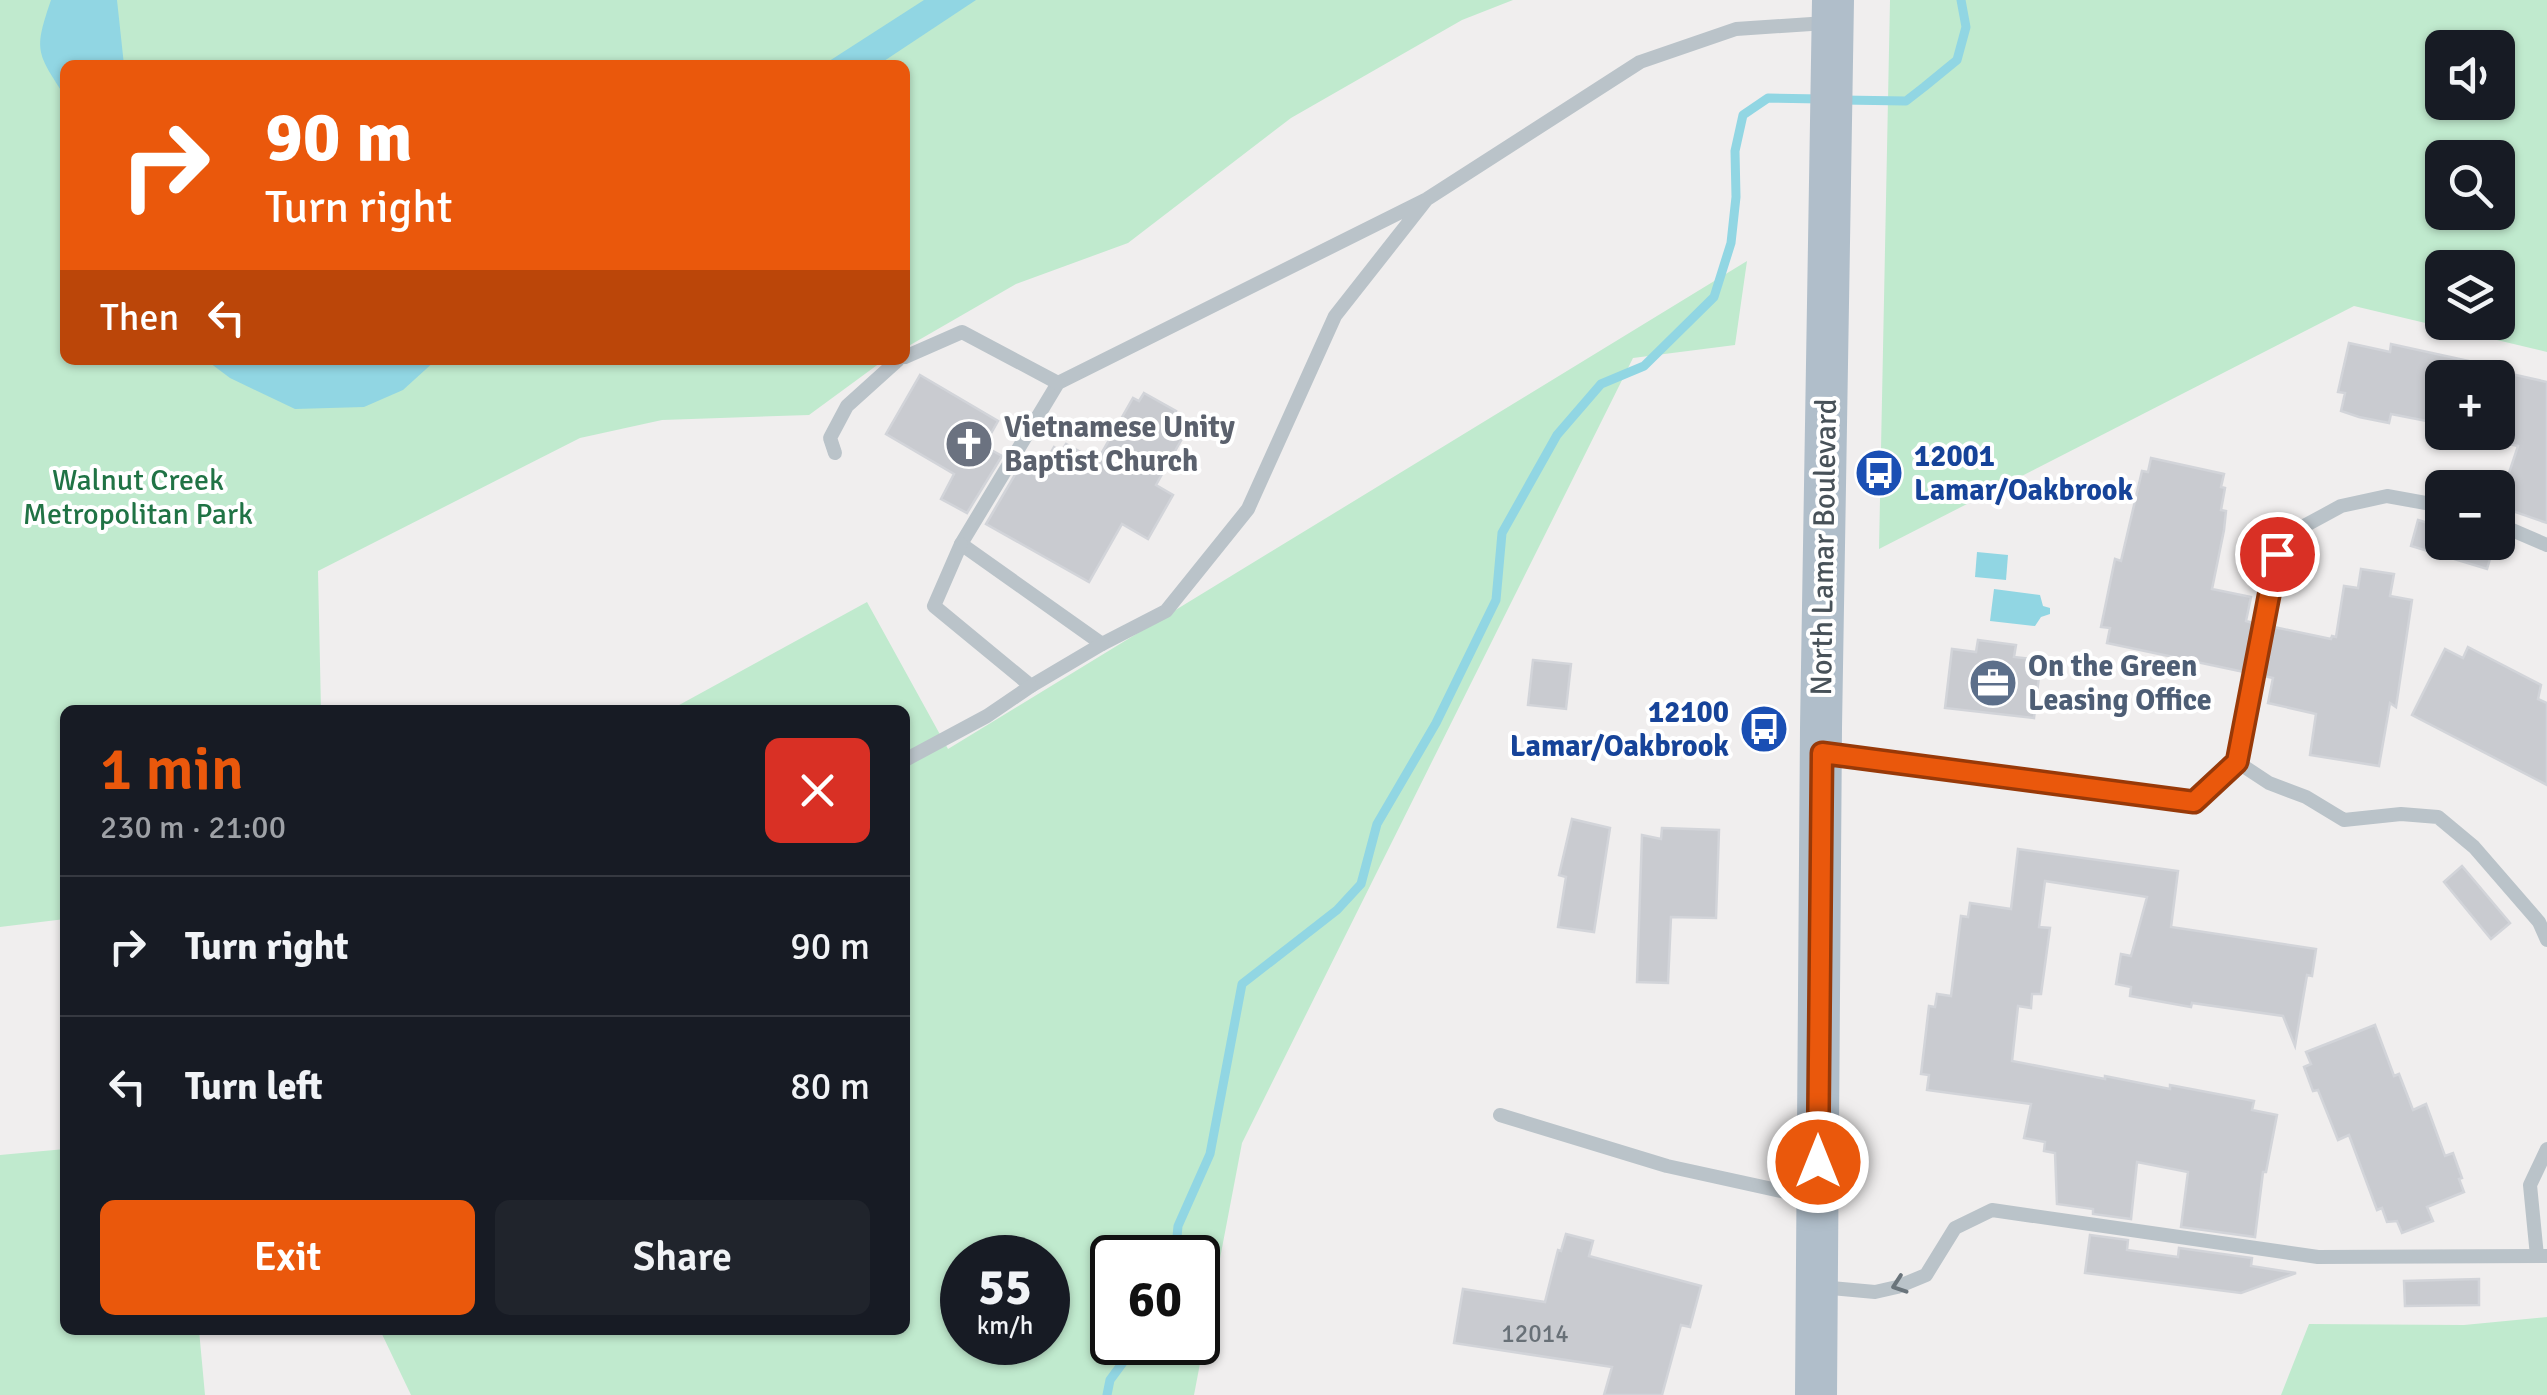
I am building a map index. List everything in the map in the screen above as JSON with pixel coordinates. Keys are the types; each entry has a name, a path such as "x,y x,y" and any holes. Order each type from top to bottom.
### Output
{"main road":[{"name":"North Lamar Boulevard","path":"1816,1395 1833,18"}],"lane":[{"path":"1030,686 934,606 961,544 1058,383 1427,199 1640,62 1736,29 1833,18"},
{"path":"910,757 986,716 1102,644 1166,611 1248,509 1335,316 1427,199"},
{"path":"910,355 962,332 1058,383"},
{"path":"835,454 830,438 847,406 894,365"},
{"path":"1822,753 2194,802 2237,762 2277,554 2306,525 2341,506 2387,496 2425,503"},
{"path":"2515,531 2547,545"},
{"path":"961,544 1102,644"},
{"path":"2237,762 2269,783 2306,797 2344,820 2400,814 2438,818 2474,847 2538,922 2547,940"},
{"path":"1500,1115 1667,1166 1818,1200"},
{"path":"1818,1287 1875,1292 1926,1275 1954,1228 1992,1210 2318,1257 2542,1256 2530,1185 2547,1148"}],"green space":[{"name":"Walnut Creek Metropolitan Park","path":"0,0 1513,0 1462,20 1291,118 1128,243 1016,284 910,345 910,60 60,60 60,365 877,365 809,415 662,420 580,438 318,571 321,705 60,705 60,920 0,927"},
{"path":"1890,0 2547,0 2547,352 2497,340 2515,340 2515,250 2425,250 2425,323 2354,306 1879,549"},
{"path":"1747,261 1735,345 1633,358 1242,1143 1220,1258 1220,1235 1090,1235 1090,1365 1200,1365 1194,1395 411,1395 382,1335 910,1335 910,705 679,705 867,602 948,749"},
{"path":"60,1149 60,1335 199,1335 205,1395 0,1395 0,1155"},
{"path":"2547,1317 2547,1395 2281,1395 2309,1324 2464,1325"}],"water":[{"path":"51,0 117,0 123,60 60,60 60,88 43,59 42,30"},
{"path":"924,0 976,0 886,60 831,60"},
{"path":"213,365 430,365 403,390 364,407 295,409 230,378"},
{"path":"1977,552 2008,555 2006,580 1975,577"},
{"path":"1994,589 2040,595 2050,614 2041,617 2035,626 1990,621"}],"building":[{"path":"2349,343 2390,352 2391,344 2464,360 2425,360 2425,421 2391,414 2389,423 2359,417 2341,411 2345,393 2338,392"},
{"path":"920,375 998,421 984,446 1002,456 967,513 941,499 954,474 886,434"},
{"path":"2515,375 2547,382 2547,523 2515,512 2515,470 2510,470 2518,446"},
{"path":"1144,393 1176,411 1171,419 1188,428 1156,485 1173,495 1148,539 1122,524 1089,582 986,524 1020,466 1037,476 1054,447 1061,452 1066,444 1097,461 1133,398 1139,401"},
{"path":"2151,458 2224,474 2221,510 2226,511 2212,589 2251,597 2246,621 2253,623 2244,672 2107,643 2110,628 2101,627 2115,559 2121,561 2142,471 2148,472"},
{"path":"2418,520 2425,522 2425,550 2411,546"},
{"path":"2457,560 2490,560 2487,569"},
{"path":"2361,569 2394,574 2390,596 2412,600 2396,707 2390,703 2379,766 2310,755 2316,714 2268,703 2273,678 2264,676 2274,627 2336,637 2344,586 2358,588"},
{"name":"On the Green Leasing Office","path":"1978,640 2016,645 2014,657 2041,660 2034,718 1945,708 1952,649 1976,652"},
{"path":"2468,647 2541,685 2538,699 2547,703 2547,785 2412,715 2445,649 2463,658"},
{"path":"1533,660 1571,664 1566,709 1528,705"},
{"path":"1572,819 1610,828 1594,932 1558,927 1566,877 1559,875"},
{"path":"1662,828 1719,830 1716,918 1671,917 1668,983 1637,982 1642,835 1661,839"},
{"path":"2018,849 2178,871 2171,927 2316,949 2312,976 2307,975 2295,1046 2283,1016 2192,1003 2191,1007 2130,996 2131,987 2116,984 2121,954 2131,956 2147,897 2045,881 2039,927 2050,928 2041,994 2032,994 2031,1008 2018,1006 2012,1061 2254,1101 2252,1110 2277,1115 2263,1172 2255,1237 2181,1227 2188,1172 2137,1162 2131,1219 2057,1204 2055,1153 2044,1151 2045,1142 2024,1138 2031,1104 1927,1090 1929,1075 1921,1074 1929,1006 1935,1007 1937,994 1951,996 1961,916 1968,917 1970,903 2011,909"},
{"path":"2462,866 2510,923 2491,939 2444,882"},
{"path":"2375,1025 2394,1076 2399,1074 2413,1110 2426,1104 2445,1156 2453,1153 2464,1192 2427,1207 2433,1221 2402,1233 2397,1221 2387,1222 2382,1208 2377,1210 2349,1135 2338,1140 2304,1067 2311,1064 2306,1052"},
{"path":"1566,1234 1593,1241 1589,1256 1701,1286 1690,1327 1681,1325 1662,1395 1604,1395 1612,1367 1454,1343 1463,1289 1545,1302"},
{"path":"2090,1235 2128,1240 2127,1250 2178,1257 2179,1248 2252,1258 2251,1266 2296,1273 2241,1293 2085,1273"},
{"path":"2479,1279 2479,1305 2405,1306 2404,1281"}],"waterway":[{"path":"1842,100 1906,101 1957,60 1966,27 1961,0"},
{"path":"1177,1235 1210,1154 1242,984 1337,910 1361,884 1377,824 1436,723 1496,600 1502,533 1557,435 1601,384 1644,366 1714,297 1731,243 1735,151 1743,115 1768,98 1821,99"},
{"path":"1107,1395 1110,1380 1121,1365"}],"place":[{"name":"Vietnamese Unity Baptist Church","path":"969,444"},
{"name":"12001 Lamar/Oakbrook","path":"1879,473"},
{"name":"On the Green Leasing Office","path":"1993,683"},
{"name":"12100 Lamar/Oakbrook","path":"1764,729"}],"route":[{"path":"1818,1162 1822,753 2194,802 2237,762 2277,554"}]}
